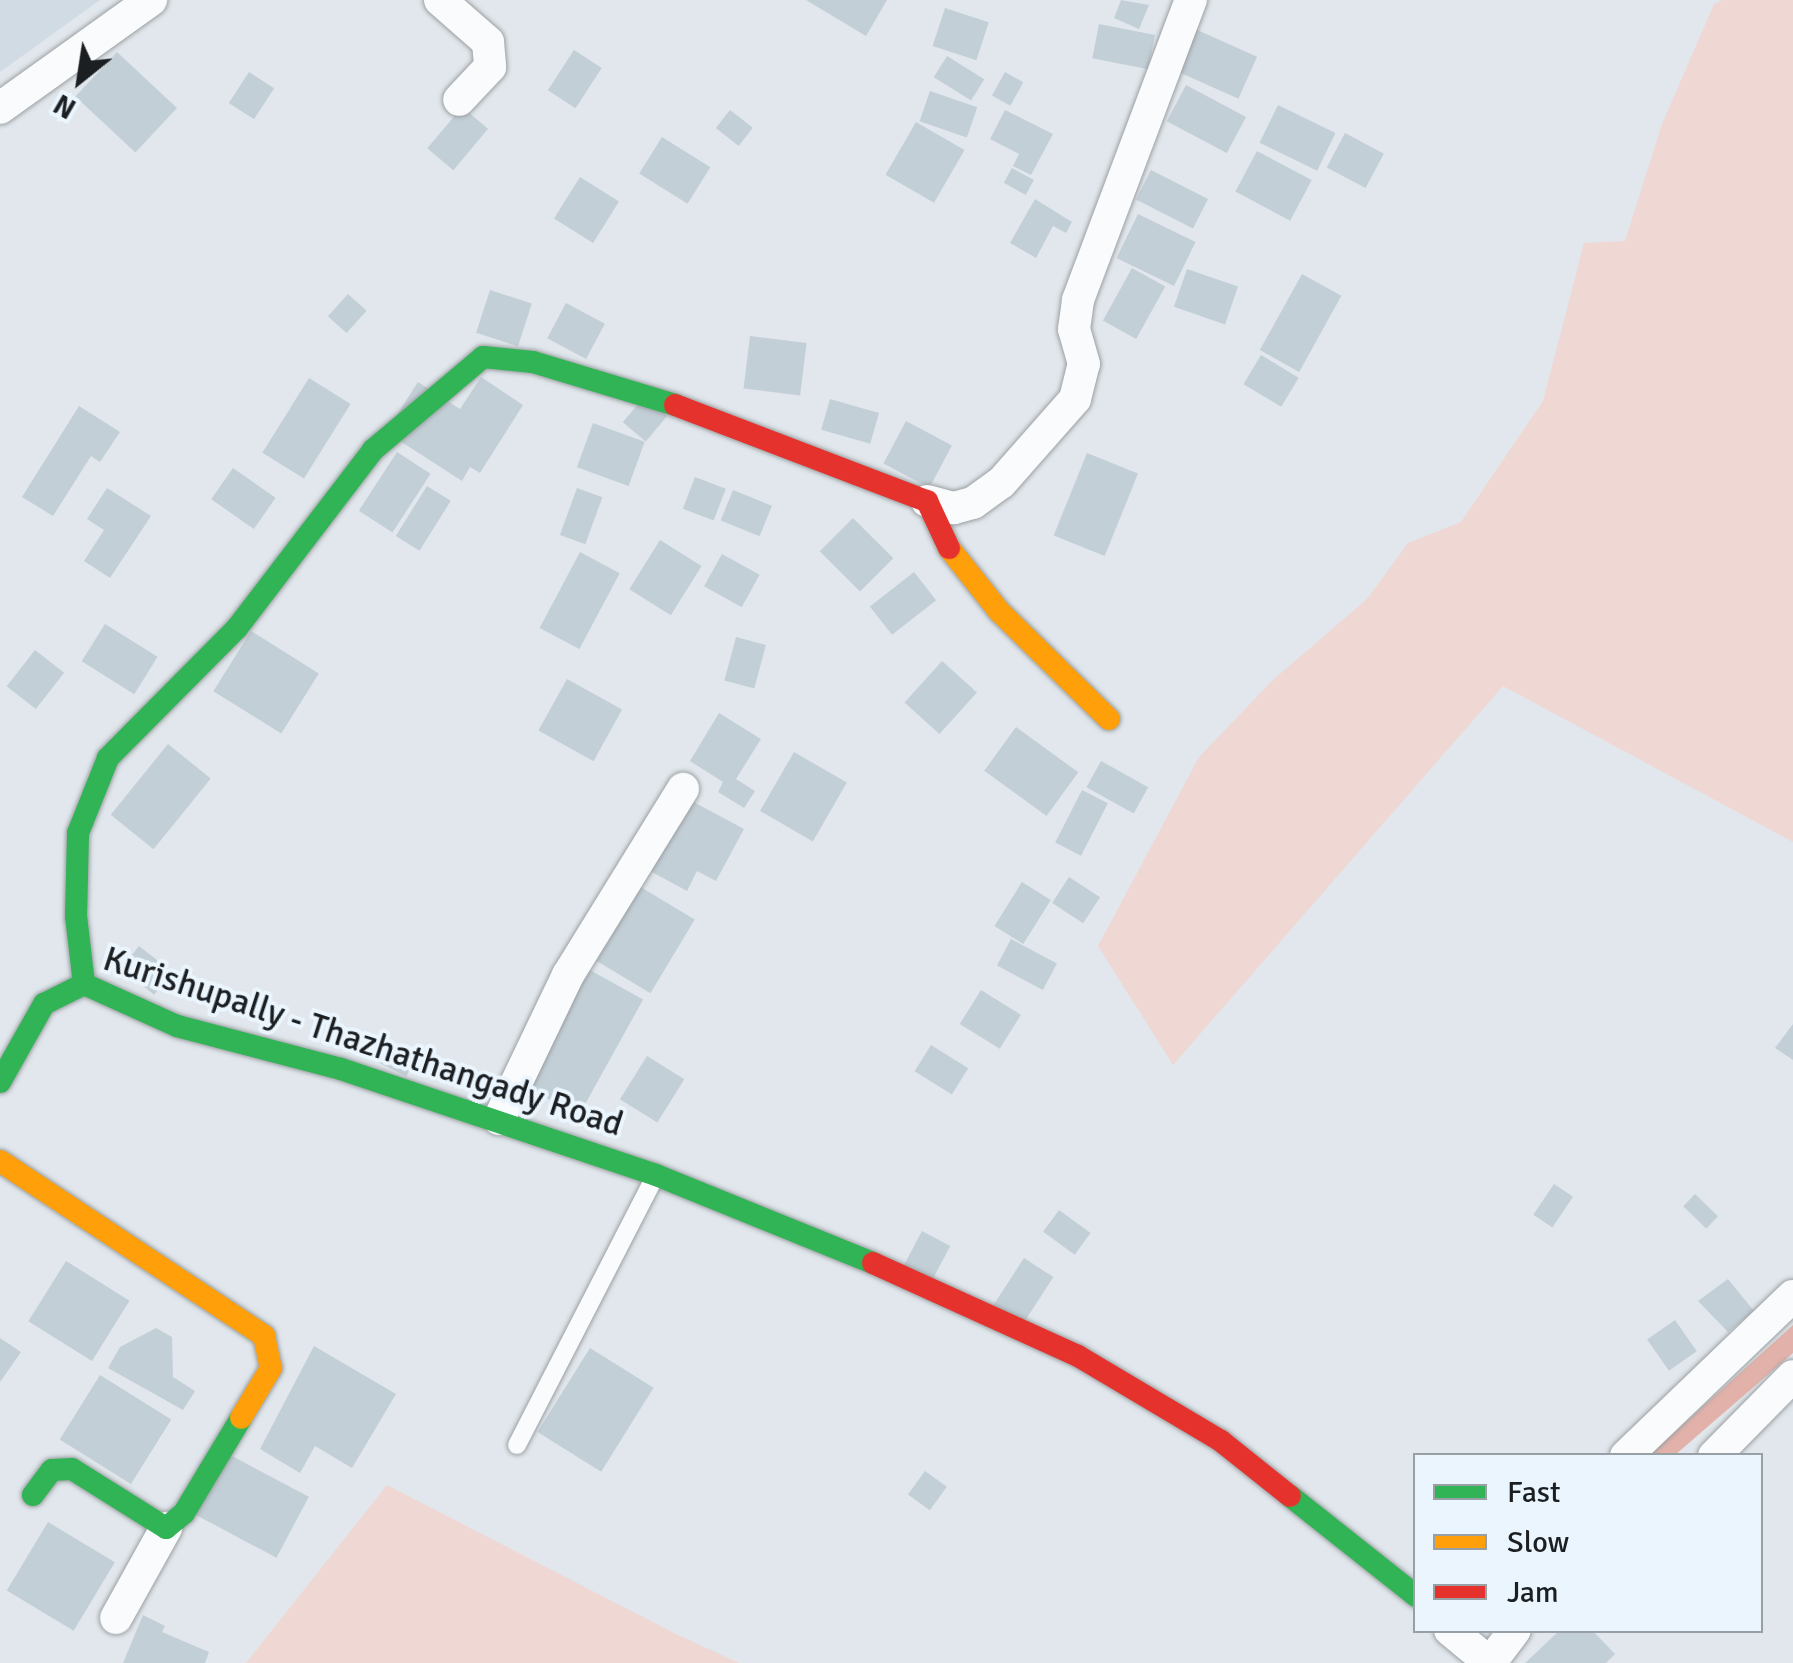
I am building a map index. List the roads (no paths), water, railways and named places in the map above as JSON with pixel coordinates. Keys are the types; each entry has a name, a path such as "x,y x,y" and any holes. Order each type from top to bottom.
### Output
{"street":[{"path":"440,0 488,42 490,67 459,100"},
{"path":"84,984 76,916 78,832 108,758 237,628 374,450 484,357 533,362 634,390 927,502 954,508 973,503 1001,482 1075,400 1084,364 1074,329 1078,300 1191,0"},
{"path":"0,108 140,3"},
{"path":"927,502 945,543 999,611 1109,719"},
{"path":"499,1118 568,975 683,789"},
{"name":"Kurishupally - Thazhathangady Road","path":"0,1082 44,1004 84,984 177,1026 499,1118 819,1238 1078,1356 1222,1442 1413,1594"},
{"path":"0,1161 264,1336 271,1368 184,1513 166,1528 116,1618"},
{"path":"1629,1453 1793,1296"},
{"path":"1717,1453 1793,1376"},
{"path":"33,1495 52,1470 72,1469 166,1528"},
{"path":"1476,1651 1509,1633"}],"lane":[{"path":"517,1445 656,1175"}]}
